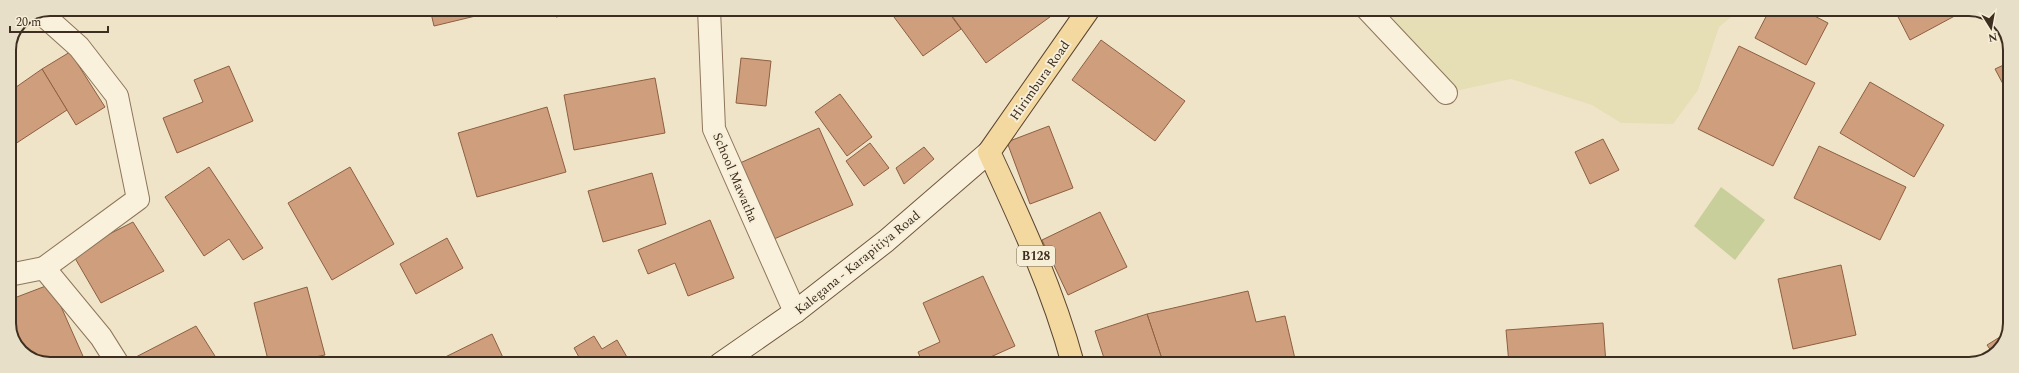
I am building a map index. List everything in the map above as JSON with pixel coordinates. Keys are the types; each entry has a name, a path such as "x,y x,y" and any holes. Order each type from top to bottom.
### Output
{"main road":[{"name":"Hirimbura Road","path":"988,152 1084,16"},
{"name":"B128","path":"988,152 1028,236 1064,330 1070,357"}],"street":[{"name":"School Mawatha","path":"709,16 714,129 795,312"},
{"path":"1374,16 1446,93"},
{"path":"16,274 44,268 138,199 117,96 79,47 45,17"},
{"name":"Kalegana - Karapitiya Road","path":"730,357 795,312 886,242 988,152"},
{"path":"44,268 101,337 114,357"}],"shaded area":[{"path":"1374,16 1732,16 1719,27 1698,90 1673,124 1621,123 1592,105 1511,79 1446,93"}],"green space":[{"path":"1721,187 1765,220 1735,260 1694,226"}],"building":[{"path":"432,16 476,16 434,26"},
{"path":"893,16 951,16 961,29 923,56"},
{"path":"952,16 1051,16 986,63"},
{"path":"1766,16 1814,16 1828,23 1806,65 1755,38"},
{"path":"1898,16 1955,16 1910,40"},
{"path":"1101,40 1185,101 1155,141 1072,80"},
{"path":"1739,46 1815,83 1773,166 1698,129"},
{"path":"70,52 105,107 76,125 42,69"},
{"path":"741,58 771,61 766,106 736,103"},
{"path":"2003,65 2003,84 1995,69"},
{"path":"229,66 253,121 177,153 163,118 203,102 194,80"},
{"path":"42,69 67,110 16,143 16,87"},
{"path":"655,78 665,133 574,150 564,95"},
{"path":"1870,82 1944,125 1914,177 1840,133"},
{"path":"840,94 872,137 847,156 815,112"},
{"path":"547,107 566,172 477,197 458,133"},
{"path":"1049,126 1073,188 1030,204 1007,142"},
{"path":"819,128 853,205 774,239 740,163"},
{"path":"1603,139 1619,170 1590,184 1575,152"},
{"path":"870,143 889,168 864,186 846,161"},
{"path":"1819,146 1906,187 1880,240 1794,198"},
{"path":"924,147 934,159 904,184 896,168"},
{"path":"209,167 263,248 243,260 229,239 204,256 165,197"},
{"path":"350,167 394,244 332,280 288,203"},
{"path":"652,173 666,224 603,242 588,191"},
{"path":"1100,212 1127,267 1068,295 1042,240"},
{"path":"710,220 734,278 688,296 675,263 648,274 638,250"},
{"path":"133,222 164,271 101,303 72,253"},
{"path":"447,238 463,268 416,294 400,264"},
{"path":"1841,265 1856,335 1793,349 1778,279"},
{"path":"983,276 1015,346 991,357 920,357 918,352 940,342 923,303"},
{"path":"51,284 83,357 46,357 28,349 17,332 16,297"},
{"path":"307,287 325,355 315,357 267,357 254,303"},
{"path":"1248,291 1256,322 1285,316 1295,357 1161,357 1147,314"},
{"path":"1147,314 1161,357 1104,357 1095,331"},
{"path":"1603,323 1605,357 1508,357 1506,330"},
{"path":"196,326 216,357 136,357"},
{"path":"492,334 503,357 445,357"},
{"path":"594,336 602,349 617,340 627,357 579,357 574,348"},
{"path":"1999,337 1991,349 1987,345"}]}
